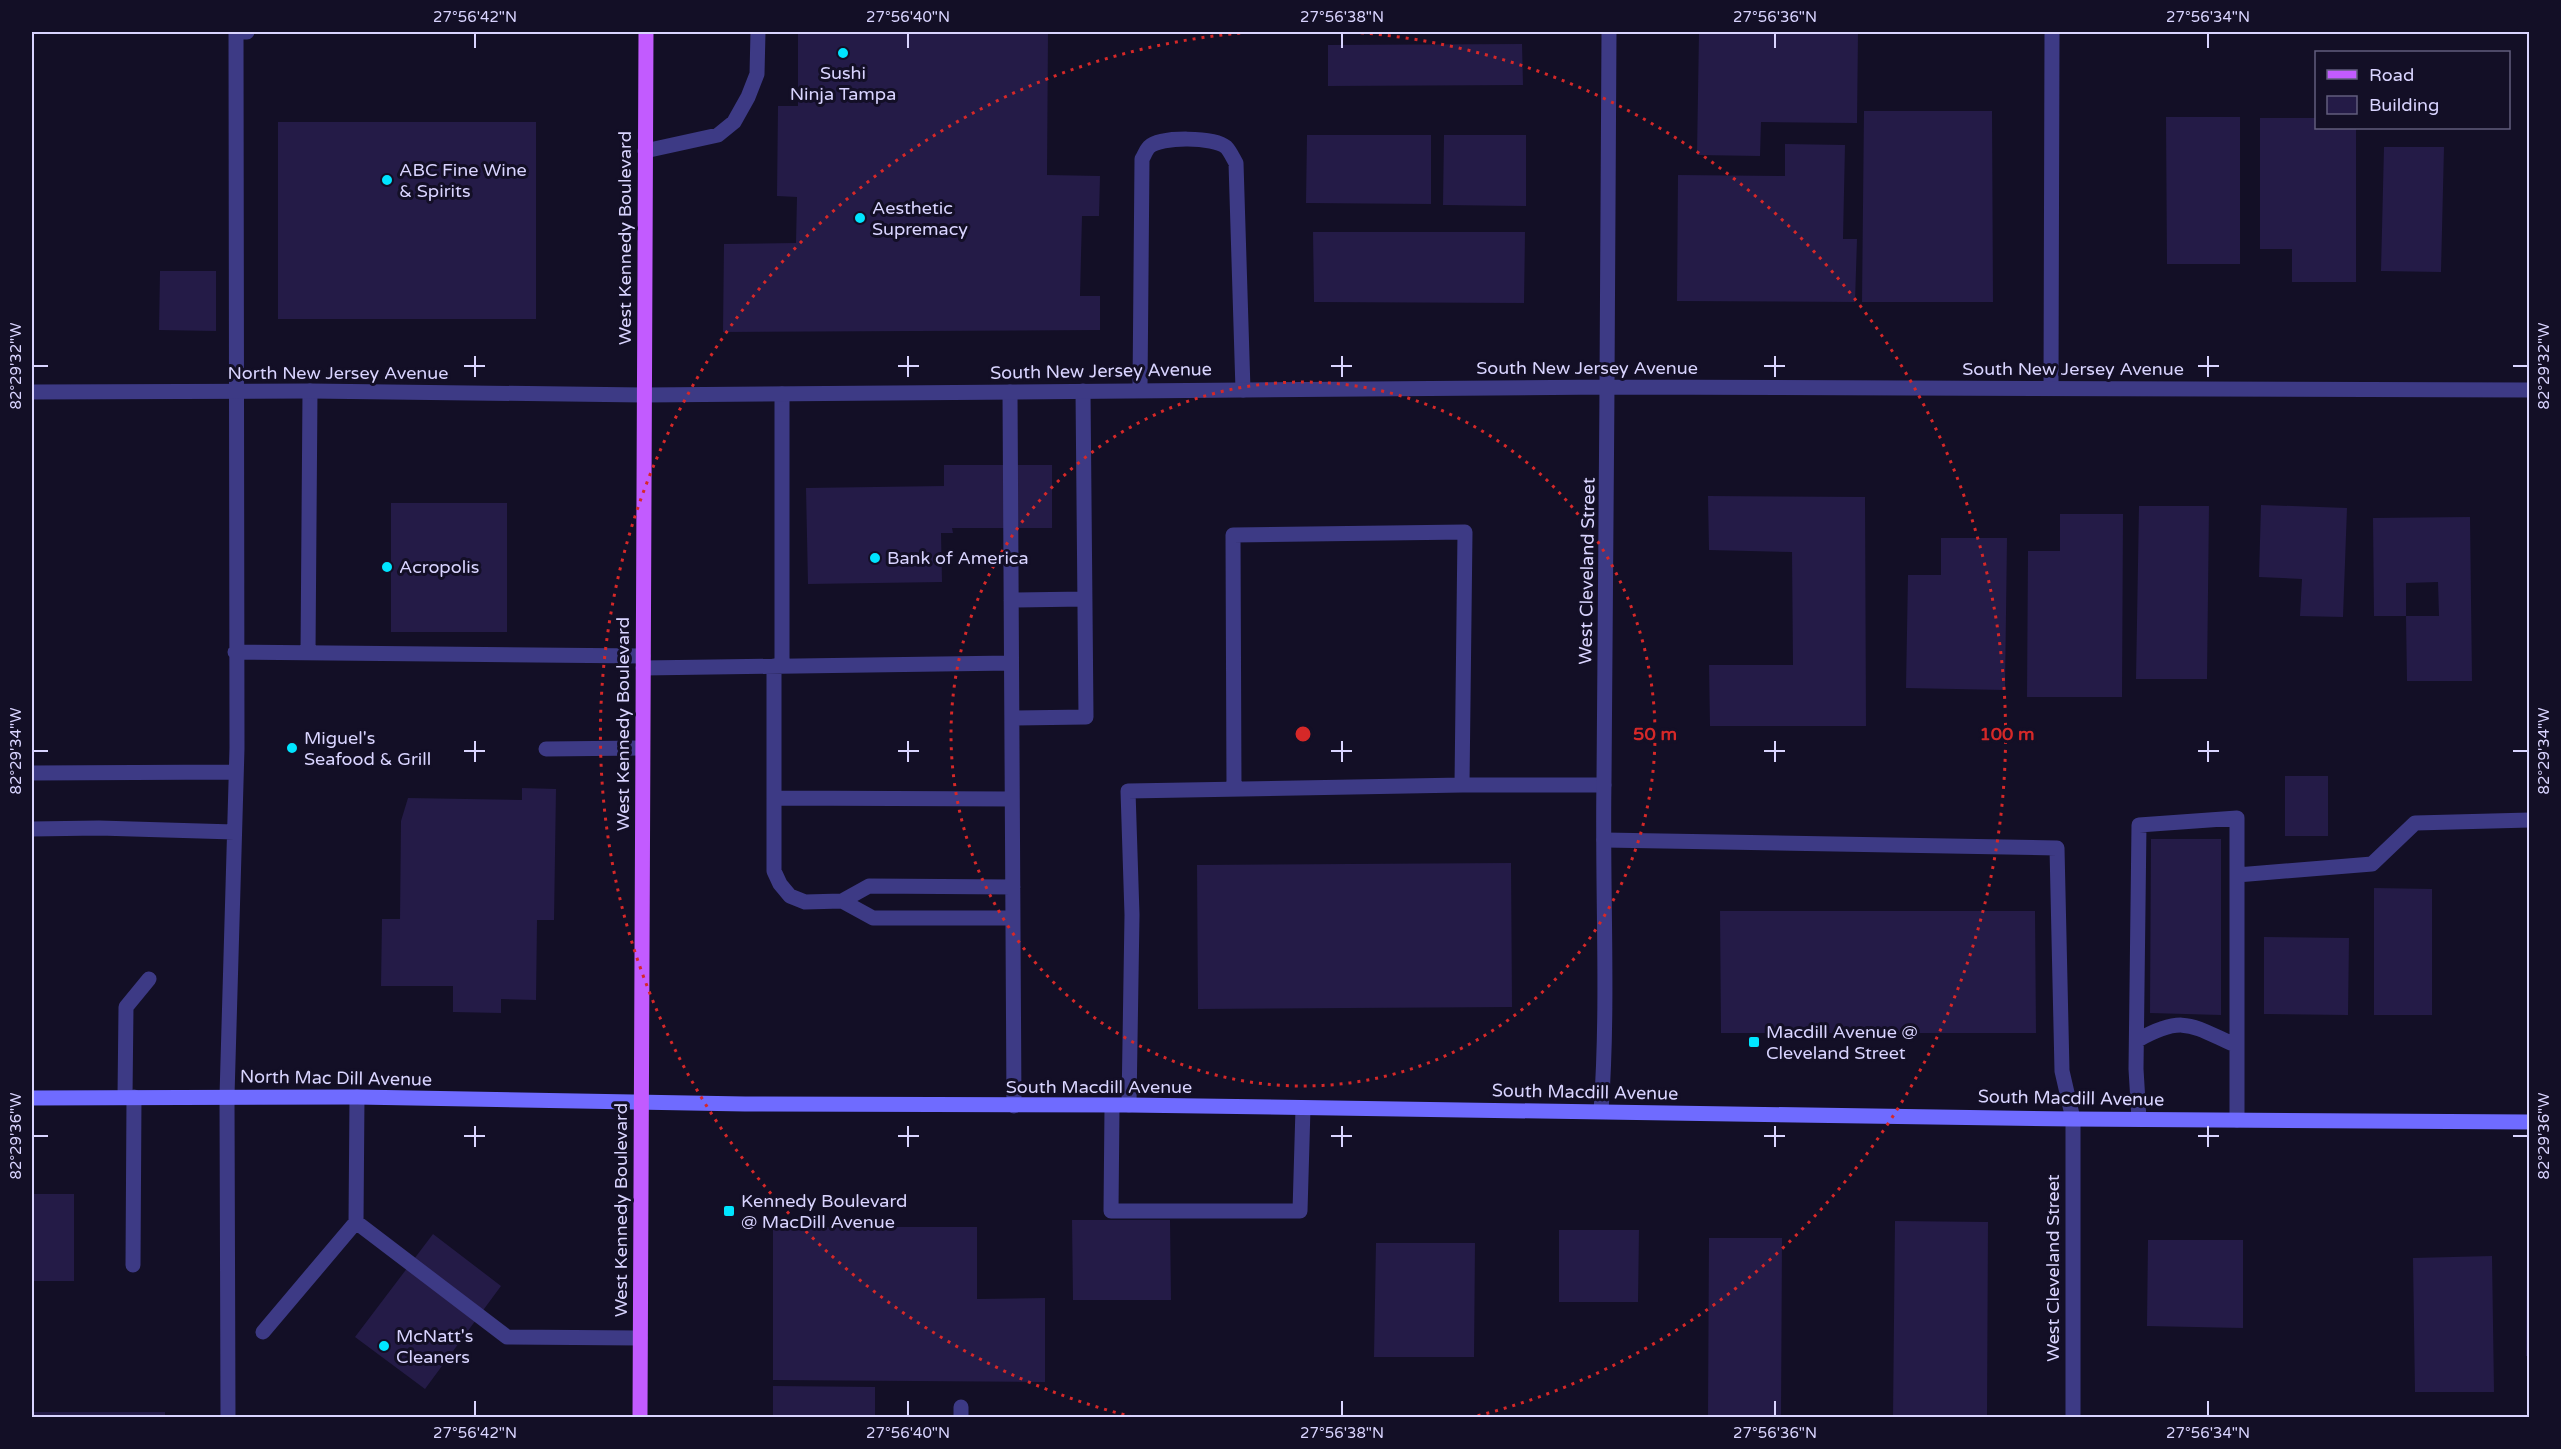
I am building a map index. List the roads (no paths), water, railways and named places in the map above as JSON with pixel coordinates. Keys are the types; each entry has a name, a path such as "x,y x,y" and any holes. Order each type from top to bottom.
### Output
{"main road":[{"name":"West Kennedy Boulevard","path":"640,1418 646,32"}],"street":[{"path":"228,1418 227,1096 236,772 236,32 247,32"},
{"path":"645,151 718,135 734,122 748,97 757,74 759,32"},
{"name":"West Cleveland Street","path":"1601,1111 1606,1046 1604,785 1609,32"},
{"path":"2051,388 2052,32"},
{"path":"1140,390 1142,159 1149,147 1160,142 1213,140 1227,148 1236,163 1243,390"},
{"name":"South New Jersey Avenue","path":"644,394 1608,387 2529,390"},
{"path":"308,653 310,391"},
{"name":"North New Jersey Avenue","path":"32,392 310,391 644,394"},
{"path":"1012,718 1086,717 1083,391"},
{"path":"1010,392 1014,1106"},
{"path":"782,394 774,798 774,871 780,884 790,896 805,902 842,901 869,886 1013,887"},
{"path":"1234,789 1233,534 1465,532 1462,785"},
{"path":"1011,600 1085,599"},
{"path":"235,652 778,666 1011,663"},
{"path":"546,749 642,748"},
{"path":"32,773 236,772"},
{"path":"1129,1105 1132,915 1128,791 1604,785"},
{"path":"774,798 1012,799"},
{"path":"2139,1119 2139,825 2237,818 2237,1120"},
{"path":"2237,875 2372,864 2415,824 2529,820"},
{"path":"32,829 99,828 234,832"},
{"name":"West Cleveland Street","path":"1604,840 2057,848 2062,1071 2073,1119 2073,1418"},
{"path":"842,901 873,918 1013,918"},
{"path":"133,1265 126,1007 149,979"},
{"path":"2138,1040 2161,1027 2186,1024 2237,1046"},
{"path":"262,1332 356,1222 357,1097"},
{"name":"North Mac Dill Avenue","path":"32,1098 357,1097 641,1103"},
{"name":"South Macdill Avenue","path":"641,1103 1112,1107 1129,1105 2073,1119 2529,1122"},
{"path":"1112,1107 1111,1211 1300,1211 1303,1108"},
{"path":"356,1222 507,1338 640,1338"}],"place":[{"name":"Sushi Ninja Tampa","path":"843,53"},
{"name":"ABC Fine Wine & Spirits","path":"387,180"},
{"name":"Aesthetic Supremacy","path":"860,218"},
{"name":"Bank of America","path":"875,558"},
{"name":"Acropolis","path":"387,567"},
{"name":"Miguel's Seafood & Grill","path":"292,748"},
{"name":"Macdill Avenue @ Cleveland Street","path":"1754,1042"},
{"name":"Kennedy Boulevard @ MacDill Avenue","path":"729,1211"},
{"name":"McNatt's Cleaners","path":"384,1346"}]}
